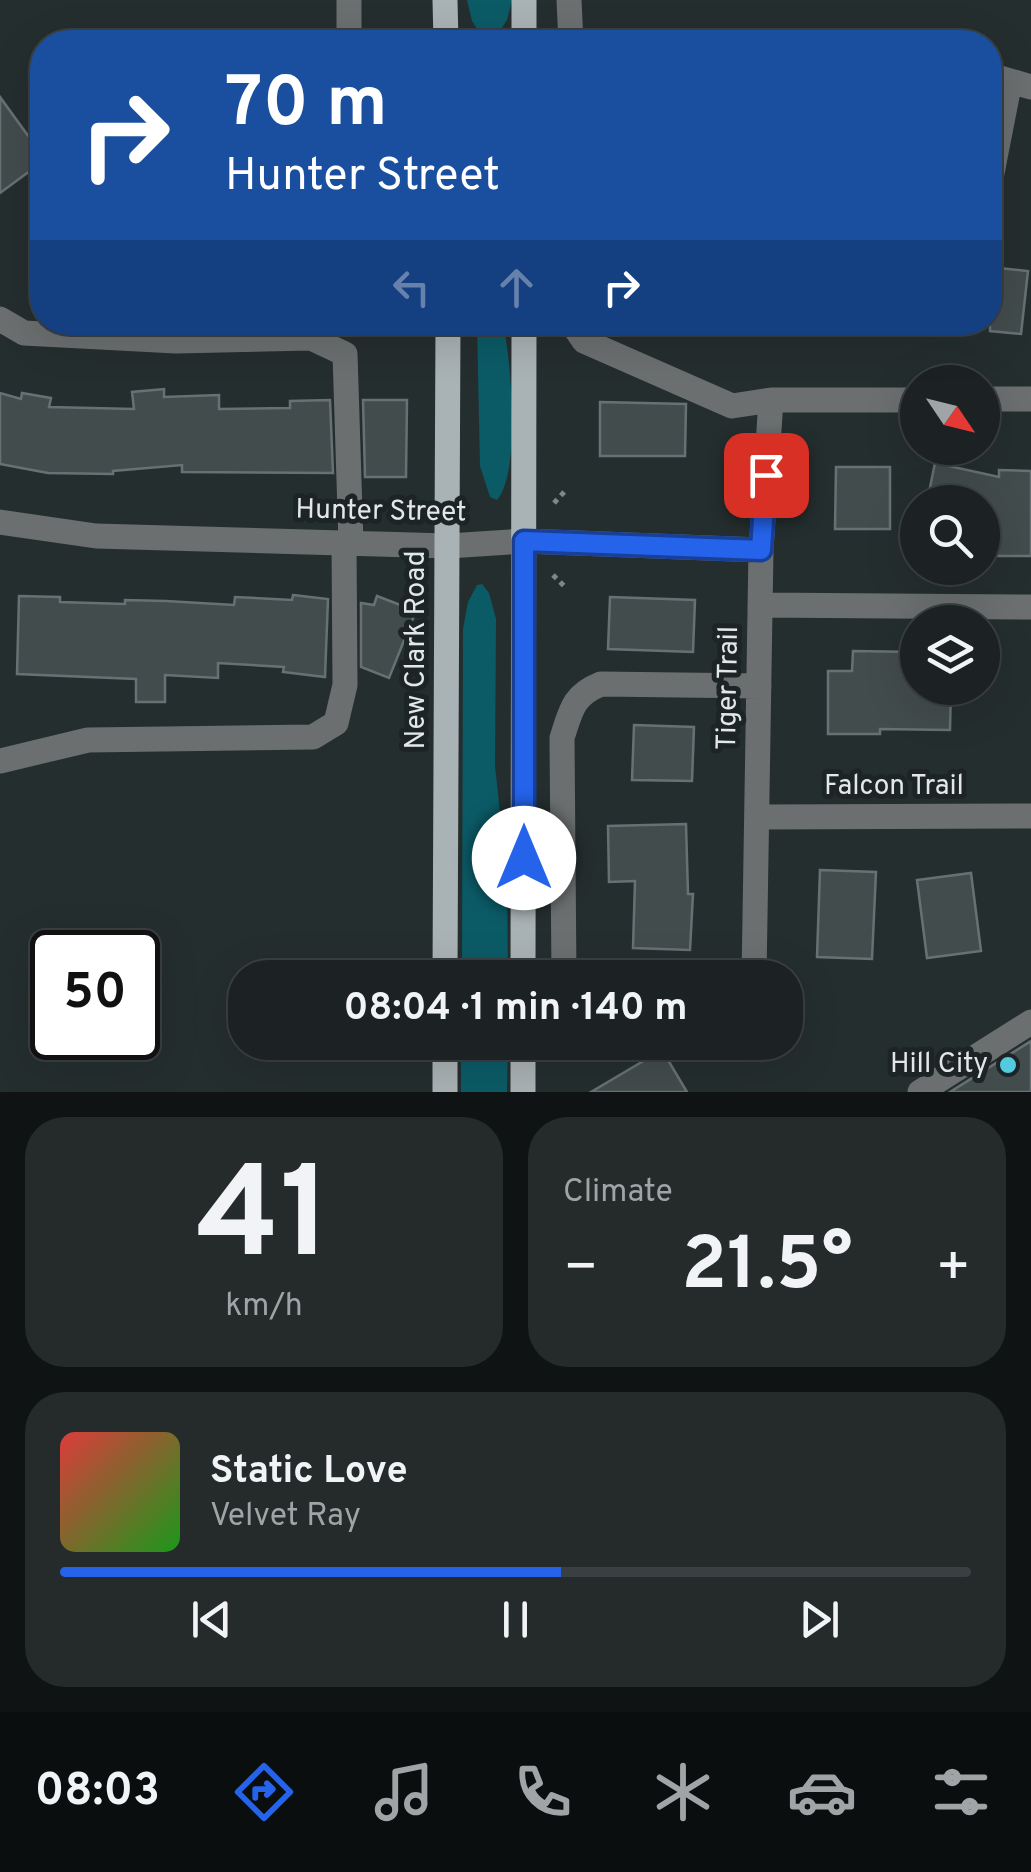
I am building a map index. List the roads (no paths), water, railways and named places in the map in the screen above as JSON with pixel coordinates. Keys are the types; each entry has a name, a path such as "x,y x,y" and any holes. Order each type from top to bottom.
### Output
{"main road":[{"path":"445,0 446,30"},
{"path":"524,0 524,30"},
{"name":"New Clark Road","path":"445,960 448,335"},
{"path":"523,960 524,335"},
{"path":"445,1060 445,1092"},
{"path":"522,1092 523,1060"}],"street":[{"path":"349,0 350,30"},
{"path":"568,0 570,30"},
{"path":"1002,121 1010,81"},
{"path":"0,318 30,334"},
{"path":"0,761 88,740 313,737 336,723 345,684 345,354 311,338 176,341 46,335"},
{"path":"580,335 584,341 732,406 771,400 900,400"},
{"name":"Tiger Trail","path":"754,960 761,550 771,400"},
{"path":"1000,400 1031,400"},
{"name":"Hunter Street","path":"0,522 96,536 448,546 524,541 761,550"},
{"path":"760,605 1031,607"},
{"path":"564,960 562,738 582,691 601,684 759,686"},
{"name":"Falcon Trail","path":"757,817 1031,816"},
{"path":"920,1092 1031,1022"}],"place":[{"name":"Hill City","path":"1008,1065"}]}
